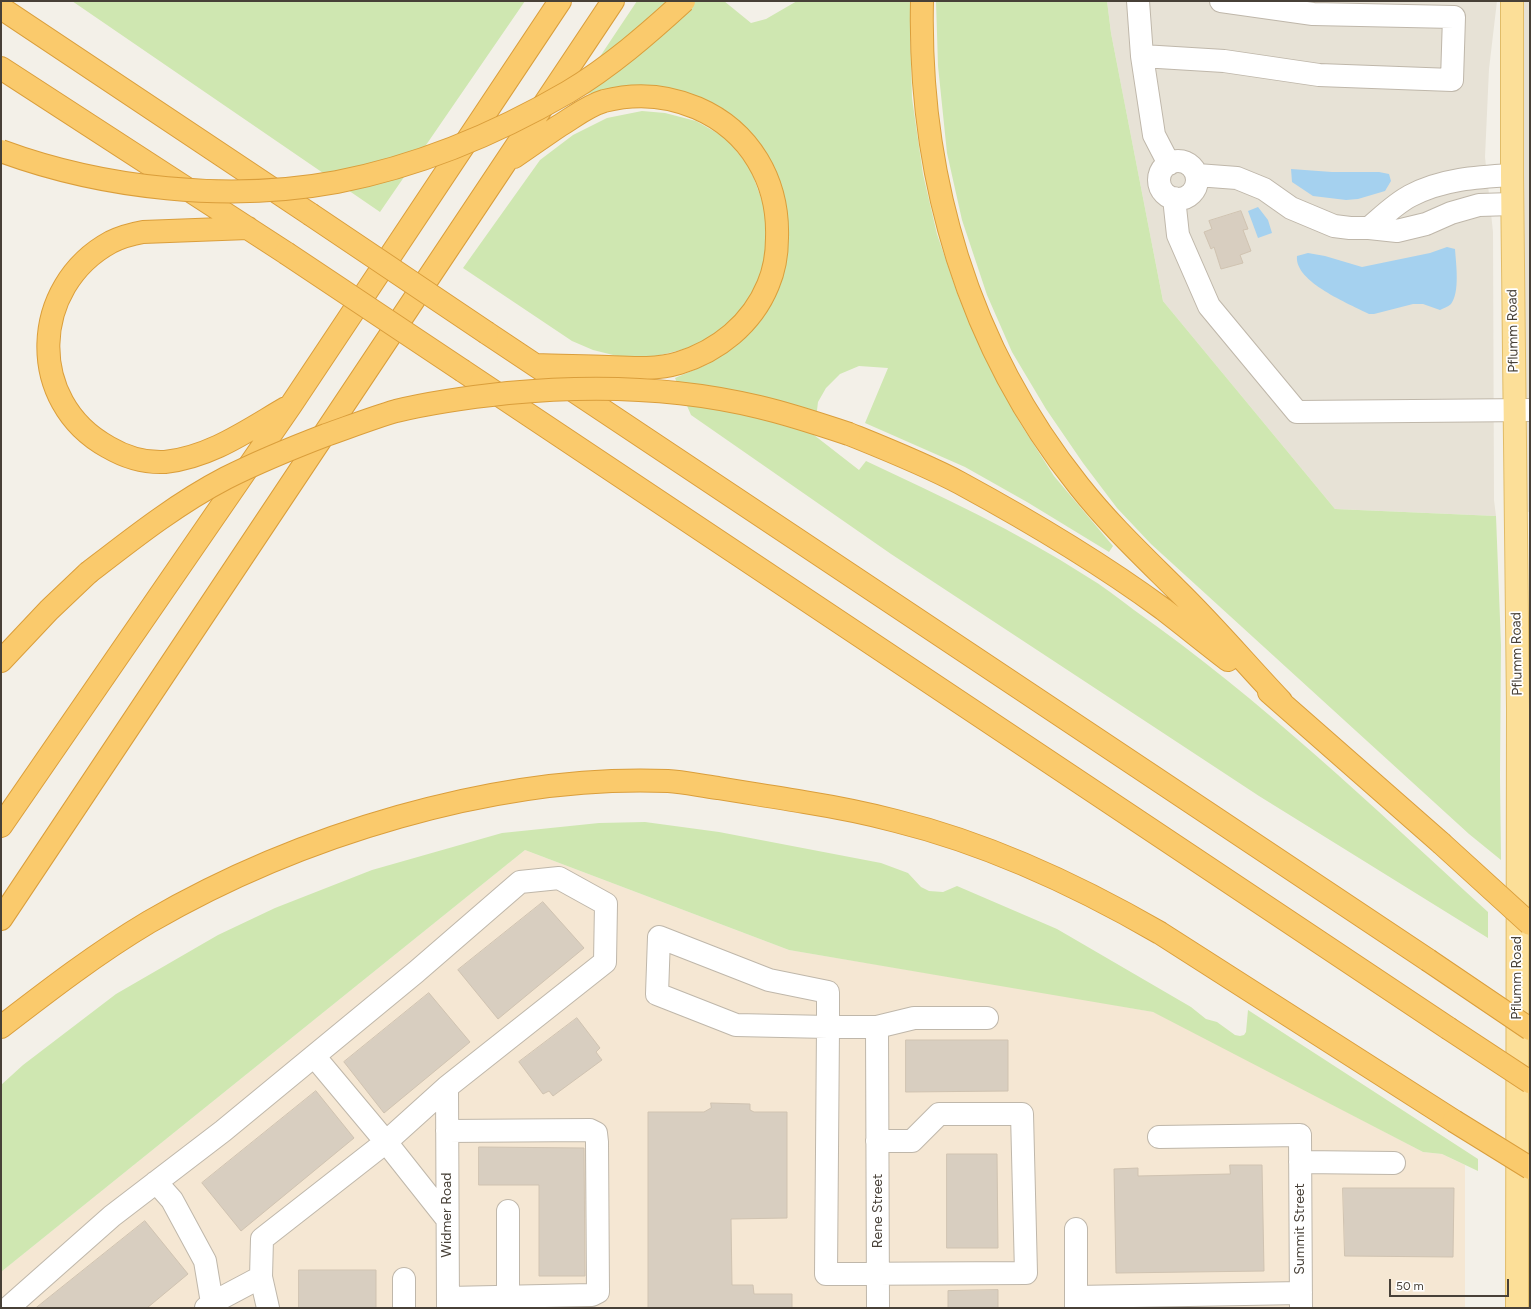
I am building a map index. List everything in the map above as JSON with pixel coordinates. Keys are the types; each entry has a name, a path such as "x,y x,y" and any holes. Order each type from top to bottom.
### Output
{"highway":[{"path":"1,826 291,405 560,1"},
{"path":"1,919 613,1"},
{"path":"1,151 64,171 151,187 207,191 248,191 337,182 382,171 432,156 486,135 529,114 569,92 605,67 647,34 684,1"},
{"path":"922,1 922,65 933,160 950,237 962,274 995,353 1030,416 1052,450 1108,522 1178,591 1281,701"},
{"path":"1,8 1530,1029"},
{"path":"1,68 286,253 1530,1082"},
{"path":"505,163 588,107 604,101 638,96 672,99 708,112 740,136 753,152 764,171 772,189 776,209 778,228 777,247 774,266 768,285 758,304 744,323 729,338 712,349 678,363 642,368 536,365"},
{"path":"248,228 143,232 112,242 98,250 75,272 65,285 57,301 52,316 48,337 49,365 53,382 71,417 85,431 99,442 116,452 133,458 149,461 164,462 200,455 221,446 291,405"},
{"path":"1,661 49,610 88,573 129,540 173,510 225,479 287,450 351,426 395,412 476,396 535,390 593,387 679,393 758,407 849,434 958,482 1039,528 1122,580 1164,610 1281,701 1530,924"},
{"path":"1,1027 56,984 149,922 237,877 298,851 353,832 440,806 499,794 580,783 671,782 788,799 846,809 898,821 950,836 988,850 1076,887 1160,933 1530,1168"}],"main road":[{"name":"Pflumm Road","path":"1512,1 1512,204 1522,410 1524,709 1517,1308"}],"street":[{"path":"1138,1 1142,56 1154,135 1169,164"},
{"path":"1142,56 1224,61 1319,75 1452,80 1454,17 1313,14 1222,1"},
{"path":"1181,161 1187,163 1194,170 1197,176 1192,193 1186,197 1174,198 1168,195 1160,186 1162,171 1169,164 1181,161"},
{"path":"1369,228 1410,196 1443,182 1512,175"},
{"path":"1197,176 1237,178 1264,189 1291,208 1334,226 1350,228 1369,228 1397,231 1426,224 1451,213 1478,205 1512,204"},
{"path":"1174,198 1178,235 1210,306 1297,412 1522,410"},
{"path":"8,1308 112,1216 223,1131 410,977 520,882 559,878 606,904 605,962 447,1087 386,1142 262,1239 261,1277 268,1308"},
{"path":"877,1141 912,1141 939,1114 1022,1114 1026,1273 826,1274 828,1027 828,992 769,980 659,937 657,994 736,1025 828,1027 877,1027 914,1018 987,1018"},
{"name":"Rene Street","path":"877,1027 878,1308"},
{"path":"314,1056 448,1219"},
{"name":"Widmer Road","path":"447,1087 448,1303"},
{"path":"447,1126 590,1130 596,1133 598,1154 598,1292 592,1301 508,1296 448,1303"},
{"name":"Summit Street","path":"1159,1137 1300,1135 1301,1301"},
{"path":"1300,1156 1394,1163"},
{"path":"156,1182 172,1200 205,1261 209,1305 261,1277"},
{"path":"508,1211 508,1296"},
{"path":"1076,1229 1076,1302 1301,1301"},
{"path":"404,1279 404,1308"}],"shaded area":[{"path":"1107,1 1497,1 1489,69 1485,157 1493,232 1494,500 1496,516 1335,509 1163,301 1111,33"},
{"path":"1513,1 1530,1 1530,512 1515,512"},
{"path":"525,850 789,950 1066,996 1153,1012 1166,1017 1423,1152 1442,1154 1465,1165 1465,1308 1,1308 1,1272"}],"green space":[{"path":"72,1 525,1 380,212"},
{"path":"637,1 724,1 751,23 766,19 797,1 912,1 910,30 912,98 923,174 937,234 959,298 985,356 1020,423 1054,476 1113,546 1109,552 1027,502 965,467 865,423 888,368 859,366 840,374 826,388 818,402 814,435 859,470 866,461 950,501 1033,544 1098,584 1181,644 1227,680 1316,755 1488,912 1488,938 1259,796 891,554 691,415 675,378 708,364 738,343 760,322 776,293 785,268 788,237 784,199 773,166 754,138 624,88 586,94 597,61"},
{"path":"936,1 1107,1 1111,33 1163,301 1335,509 1496,516 1501,645 1501,860 1469,834 1151,544 1117,508 1083,463 1046,409 1012,352 987,295 962,220 947,153 938,66"},
{"path":"642,111 665,113 696,121 726,138 750,168 764,206 767,244 761,276 747,304 727,327 704,343 648,358 621,357 593,350 572,341 463,268 540,160 573,135 607,118"},
{"path":"1530,724 1530,886 1525,881 1528,726"},
{"path":"645,822 719,832 881,863 908,873 921,887 929,891 943,892 957,886 1057,929 1191,1007 1206,1019 1217,1022 1235,1035 1244,1035 1246,1032 1248,1010 1478,1159 1478,1171 1442,1154 1423,1152 1153,1012 789,950 525,850 1,1272 1,1085 23,1065 116,994 218,935 275,908 372,870 502,833 599,823"}],"water":[{"path":"1291,169 1332,172 1379,172 1389,174 1391,181 1385,191 1358,199 1346,200 1313,196 1292,182"},
{"path":"1258,207 1268,220 1272,233 1258,238 1248,211"},
{"path":"1447,247 1455,249 1456,262 1456,292 1451,304 1440,310 1423,304 1413,304 1374,314 1369,314 1337,298 1313,283 1304,275 1298,266 1297,256 1308,253 1325,256 1362,267 1430,253"}],"building":[{"path":"1241,211 1248,229 1243,230 1251,251 1240,255 1243,263 1221,269 1214,247 1211,249 1204,232 1212,229 1209,221"},
{"path":"543,902 584,948 498,1019 458,970"},
{"path":"429,993 470,1042 384,1113 344,1062"},
{"path":"577,1018 600,1048 596,1052 602,1060 553,1096 549,1091 543,1094 519,1062"},
{"path":"906,1040 1008,1040 1008,1091 906,1092"},
{"path":"316,1091 354,1138 241,1231 202,1183"},
{"path":"711,1103 750,1104 750,1110 754,1112 787,1112 787,1218 731,1219 732,1285 753,1285 754,1294 792,1294 792,1308 648,1308 648,1112 704,1112 711,1108"},
{"path":"479,1147 584,1148 585,1276 539,1276 539,1185 479,1185"},
{"path":"947,1154 997,1154 998,1248 947,1248"},
{"path":"1230,1165 1262,1165 1264,1271 1116,1273 1114,1169 1138,1168 1138,1176 1230,1174"},
{"path":"1343,1188 1454,1188 1453,1257 1345,1256"},
{"path":"145,1221 188,1274 147,1308 36,1308"},
{"path":"299,1270 376,1270 376,1308 299,1308"},
{"path":"998,1290 998,1308 948,1308 948,1291"}]}
